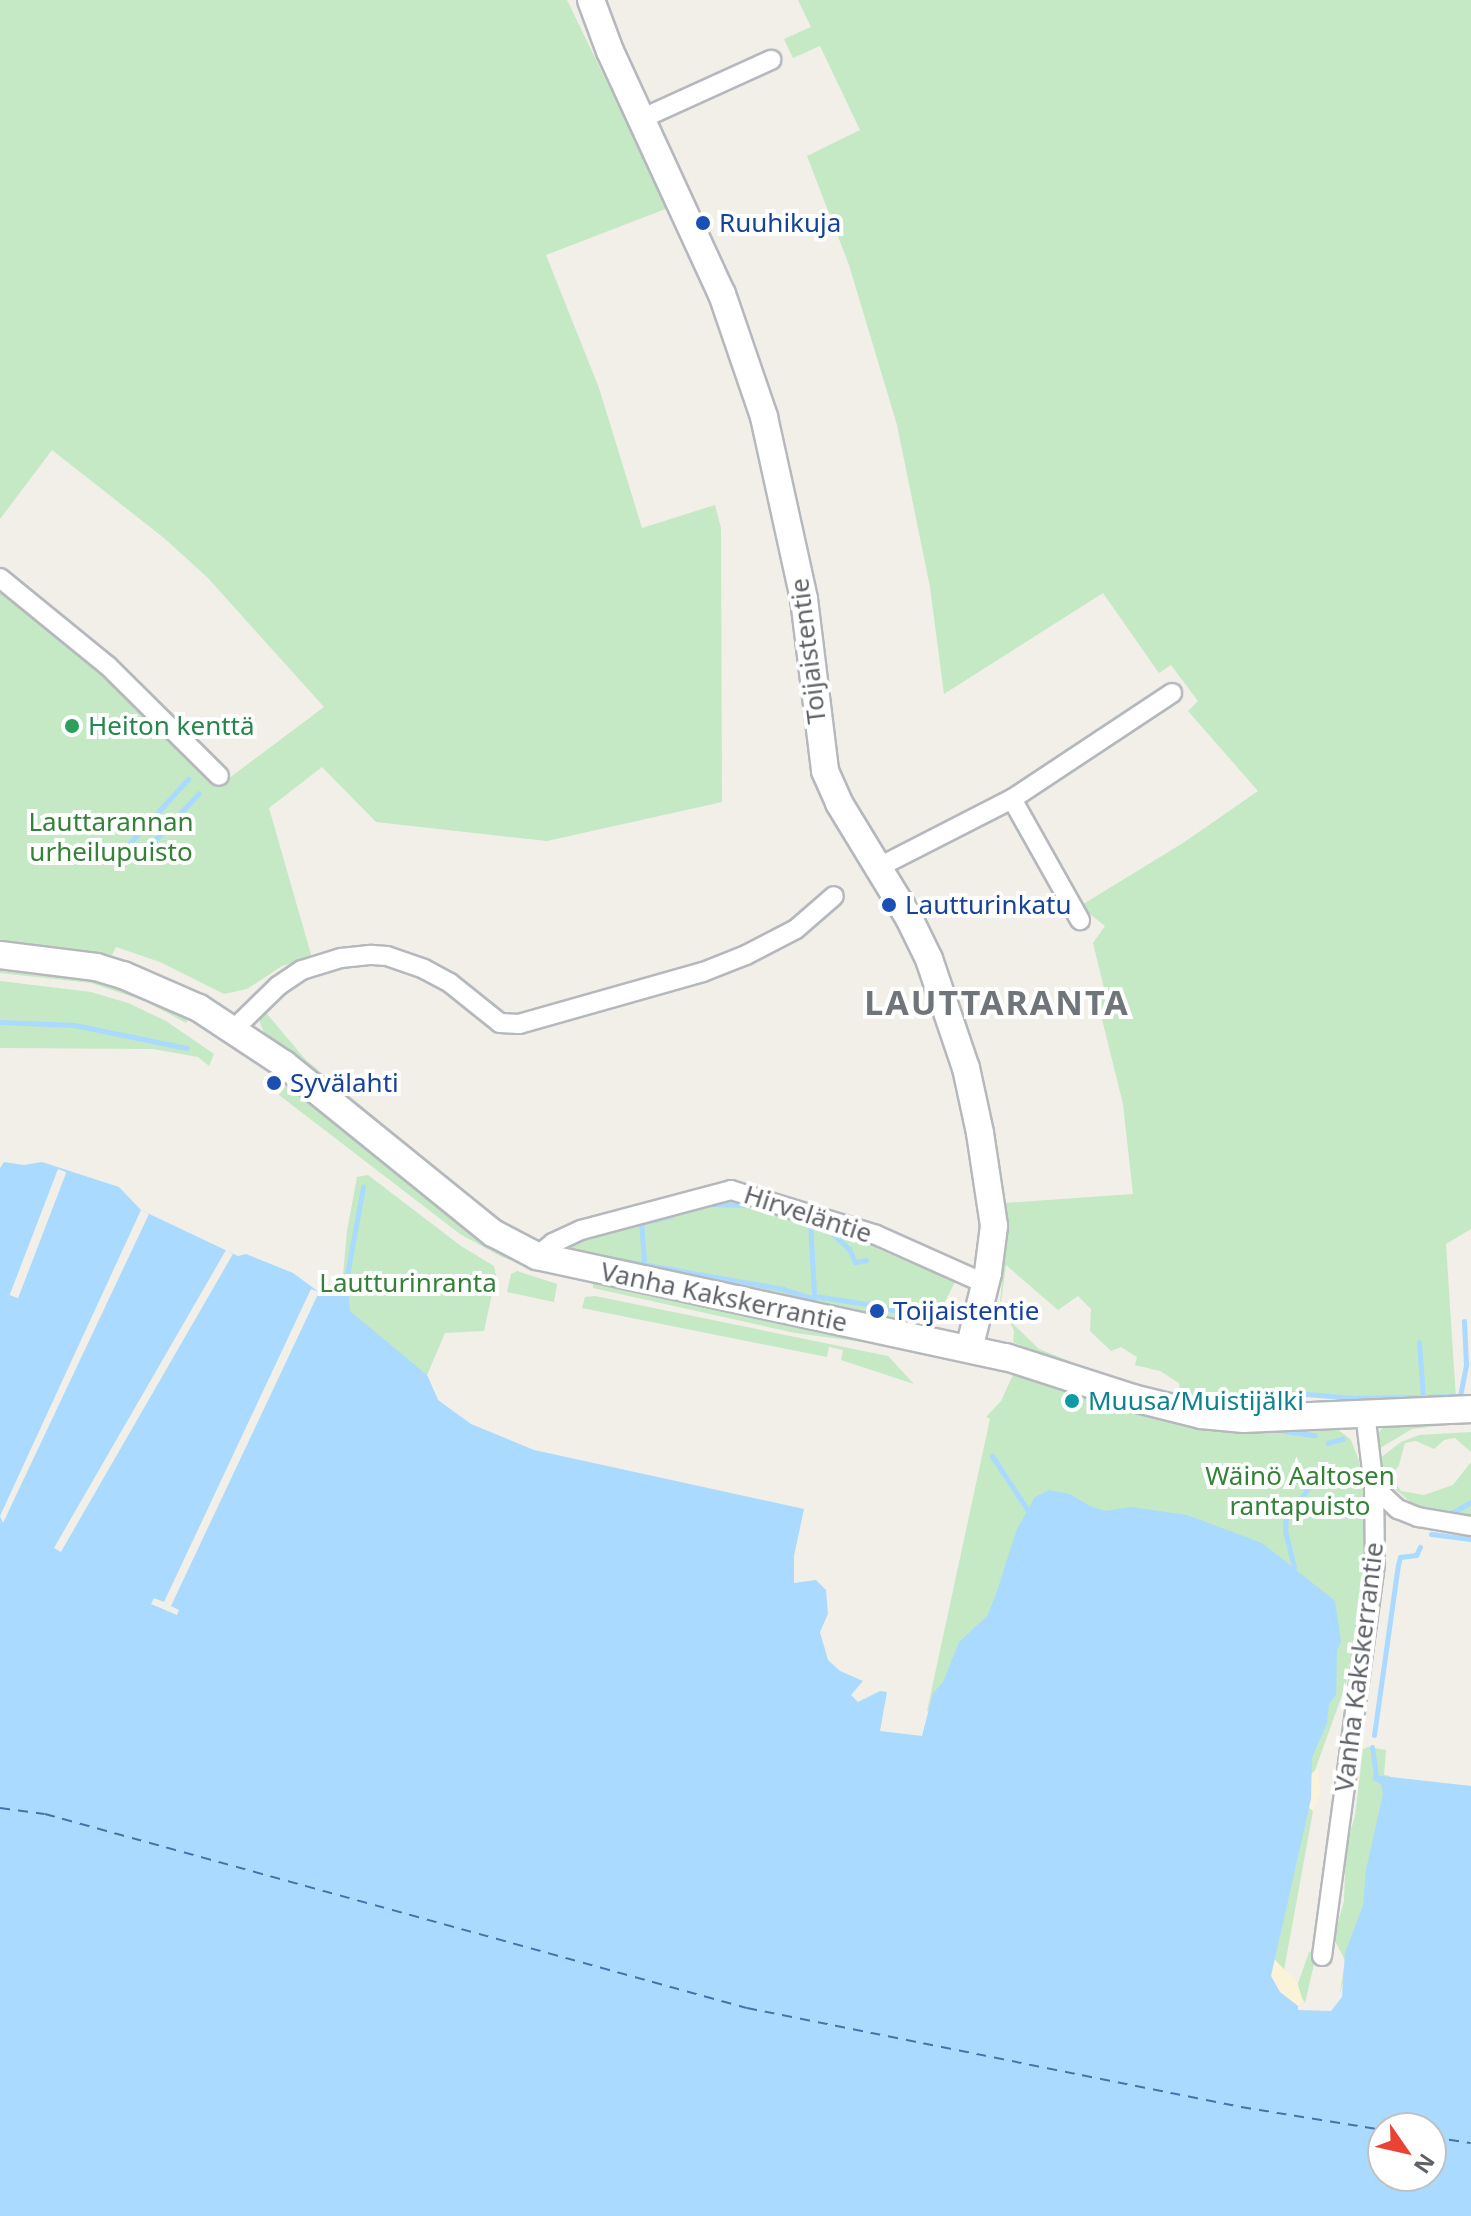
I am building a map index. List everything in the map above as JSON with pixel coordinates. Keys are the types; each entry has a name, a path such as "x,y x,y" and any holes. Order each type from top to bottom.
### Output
{"street":[{"name":"Toijaistentie","path":"591,0 610,51 712,270 750,372 792,532 804,599 819,742 825,771 839,803 879,867 929,959 969,1080 994,1226 986,1284 969,1349"},
{"path":"643,118 771,60"},
{"path":"0,578 108,666 219,776"},
{"path":"879,867 1012,799 1172,693"},
{"path":"1012,799 1080,920"},
{"path":"234,1029 294,974 331,960 372,955 400,960 438,976 500,1023 527,1022 703,972 746,955 777,941 834,896"},
{"name":"Vanha Kakskerrantie","path":"0,955 74,963 123,975 199,1008 287,1066 493,1233 537,1256 969,1349 1201,1415 1244,1419 1365,1413 1374,1487 1375,1565 1322,1956"},
{"name":"Hirveläntie","path":"537,1256 553,1243 581,1230 731,1190 876,1235 986,1284"},
{"path":"1365,1413 1471,1409"},
{"path":"1374,1487 1398,1509 1418,1517 1471,1526"}],"green space":[{"name":"Lauttarannan urheilupuisto","path":"0,0 567,0 668,208 546,255 599,388 642,528 715,505 721,528 722,802 547,841 376,822 322,767 269,808 312,958 282,966 247,989 224,994 160,962 116,947 112,955 0,945 0,585 69,639 220,785 324,707 207,577 164,538 52,450 0,519"},
{"path":"798,0 1471,0 1471,1229 1446,1244 1456,1399 1289,1397 1253,1399 1232,1407 1182,1400 1179,1383 1160,1371 1135,1365 1137,1357 1121,1347 1111,1351 1090,1331 1091,1309 1078,1296 1058,1310 1006,1265 1001,1303 1009,1320 999,1315 1006,1235 1000,1179 1004,1203 1133,1194 1123,1104 1095,991 1104,988 1093,943 1105,926 1080,906 1183,843 1258,791 1188,711 1198,701 1171,665 1159,673 1103,593 944,694 930,587 897,425 849,265 807,156 860,130 820,46 793,58 784,39 811,27"},
{"path":"0,963 94,975 191,1015 186,1023 145,1001 91,983 0,973"},
{"path":"0,981 91,992 128,1003 166,1021 214,1054 209,1066 198,1057 153,1049 0,1048"},
{"path":"287,990 268,1007 267,1014 306,1060 506,1226 503,1230 265,1035 260,1012"},
{"path":"288,1083 555,1271 555,1275 502,1257 460,1234 279,1095"},
{"name":"Lautturinranta","path":"368,1175 461,1246 494,1266 496,1275 484,1331 445,1333 427,1375 438,1400 454,1414 448,1419 319,1292 324,1295 342,1286 347,1231 357,1177"},
{"path":"733,1197 858,1234 878,1249 955,1282 934,1323 927,1327 886,1316 882,1309 873,1307 869,1312 821,1307 563,1249 592,1232"},
{"name":"Lautturinranta","path":"517,1271 557,1284 554,1302 507,1292 511,1274"},
{"path":"599,1281 862,1339 863,1342 795,1333 593,1288 593,1283"},
{"path":"595,1296 888,1356 914,1384 841,1360 843,1350 829,1347 827,1357 582,1308 585,1297"},
{"path":"1009,1320 1039,1349 1097,1372 1095,1377 1013,1342 1014,1331"},
{"name":"Wäinö Aaltosen rantapuisto","path":"1013,1375 1335,1427 1351,1440 1359,1461 1365,1501 1363,1588 1346,1684 1314,1773 1309,1776 927,1711 990,1419 986,1417 1001,1401"},
{"path":"1471,1422 1412,1429 1377,1450 1377,1436 1384,1425"},
{"path":"1471,1432 1471,1452 1455,1438 1444,1440 1434,1449 1416,1441 1405,1443 1399,1465 1391,1476 1401,1491 1424,1495 1453,1485 1471,1462 1471,1520 1413,1504 1383,1479 1379,1459 1401,1442 1419,1435"},
{"path":"1363,1749 1386,1750 1384,1775 1390,1776 1387,1832 1340,1993 1345,1960 1335,1941 1344,1901 1346,1847 1355,1816"},
{"path":"1297,1799 1313,1811 1284,1970 1249,1930"},
{"path":"1309,1952 1315,1953 1315,1960 1305,2003 1296,1989"}],"sand":[{"path":"1318,1768 1320,1793 1313,1811 1308,1806 1309,1776"},
{"path":"1273,1959 1297,1981 1303,2002 1298,2006 1280,1992 1271,1976"}],"water":[{"path":"4,1162 24,1165 42,1162 119,1187 141,1210 238,1256 246,1254 293,1273 323,1295 348,1287 350,1311 427,1375 438,1400 471,1424 534,1450 804,1509 794,1556 794,1583 816,1580 826,1590 828,1614 820,1632 828,1660 840,1671 863,1681 851,1695 858,1702 880,1691 887,1692 880,1731 922,1736 933,1693 943,1682 959,1642 987,1616 1017,1529 1035,1497 1049,1490 1070,1494 1106,1511 1131,1507 1187,1515 1262,1543 1335,1601 1341,1642 1337,1650 1336,1695 1329,1704 1327,1723 1312,1758 1311,1799 1271,1976 1280,1992 1298,2006 1298,2010 1331,2011 1342,1997 1345,1953 1363,1905 1366,1870 1383,1794 1381,1784 1373,1780 1373,1775 1471,1786 1471,2216 0,2216 0,1168"}],"pier":[{"path":"58,1169 66,1172 18,1298 10,1295"},
{"path":"141,1210 149,1214 3,1523 0,1516"},
{"path":"226,1250 233,1254 61,1552 54,1548"},
{"path":"311,1289 319,1292 171,1606 179,1610 177,1615 151,1604 154,1598 164,1602"}],"waterway":[{"path":"129,844 188,779"},
{"path":"142,854 199,793"},
{"path":"0,1022 74,1025 187,1048"},
{"path":"345,1286 363,1187"},
{"path":"713,1204 750,1205"},
{"path":"644,1262 641,1223 672,1215"},
{"path":"810,1221 814,1296 873,1305 925,1318"},
{"path":"828,1229 849,1249 855,1262 866,1260"},
{"path":"602,1257 783,1289 814,1299"},
{"path":"1423,1397 1460,1396 1466,1364 1464,1321"},
{"path":"1186,1398 1220,1404 1254,1396 1295,1393 1354,1398 1423,1397 1419,1342"},
{"path":"1285,1431 1315,1435"},
{"path":"1328,1443 1342,1439"},
{"path":"992,1456 1027,1509"},
{"path":"1294,1567 1285,1531 1286,1518 1312,1483"},
{"path":"1452,1513 1471,1502"},
{"path":"1453,1514 1471,1516"},
{"path":"1431,1534 1471,1539"},
{"path":"1374,1735 1398,1565 1400,1557 1416,1555 1420,1547"},
{"path":"1372,1747 1376,1774"}],"ferry route":[{"path":"0,1808 45,1814 747,2008 1241,2107 1367,2127"},
{"path":"1447,2139 1471,2143"}],"place":[{"name":"Ruuhikuja","path":"703,223"},
{"name":"Heiton kenttä","path":"72,726"},
{"name":"Lautturinkatu","path":"889,905"},
{"name":"Syvälahti","path":"274,1083"},
{"name":"Toijaistentie","path":"877,1311"},
{"name":"Muusa/Muistijälki","path":"1072,1401"}],"district":[{"name":"LAUTTARANTA","path":"997,1003"}]}
